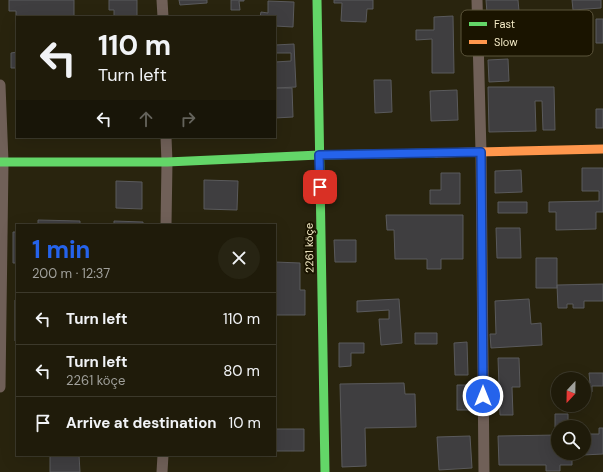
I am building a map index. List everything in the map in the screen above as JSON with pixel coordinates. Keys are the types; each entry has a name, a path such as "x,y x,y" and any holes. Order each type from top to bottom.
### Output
{"street":[{"path":"162,0 163,16"},
{"name":"2261 köçe","path":"317,0 325,472"},
{"path":"477,0 477,10"},
{"path":"478,56 481,152 484,472"},
{"path":"0,85 0,387"},
{"path":"166,138 166,224"},
{"path":"1,162 167,162 319,155 603,149"},
{"path":"162,456 162,472"}],"building":[{"path":"9,0 74,0 74,16 16,16 16,11 9,11"},
{"path":"109,0 137,0 137,16 114,16 114,10 109,10"},
{"path":"179,0 207,0 207,3 180,5"},
{"path":"231,0 244,0 239,1 240,10 231,10"},
{"path":"334,0 373,0 373,9 367,9 366,22 341,21 342,3 334,3"},
{"path":"486,0 518,0 519,10 487,10"},
{"path":"572,0 601,0 601,8 573,10"},
{"path":"268,1 294,2 293,27 276,26 276,16 260,16 261,12 268,13"},
{"path":"453,16 454,73 432,73 432,39 416,40 416,30 434,30 434,17"},
{"path":"596,19 603,19 603,43 596,43"},
{"path":"294,44 296,87 276,88 276,62 291,61 291,53 276,53 276,45"},
{"path":"16,52 16,68 11,68 11,53"},
{"path":"508,59 509,81 489,82 488,60"},
{"path":"374,80 391,80 392,112 375,113"},
{"path":"488,87 554,87 555,130 543,130 542,101 535,101 536,131 489,132"},
{"path":"276,88 292,88 293,117 276,118"},
{"path":"457,90 458,120 431,121 430,91"},
{"path":"596,109 603,109 603,128 596,128"},
{"path":"582,168 603,168 603,212 596,212 596,229 556,230 556,212 549,212 549,202 599,201 599,191 582,191"},
{"path":"521,170 522,192 495,193 495,171"},
{"path":"441,173 460,173 460,204 430,204 430,190 441,190"},
{"path":"204,180 238,181 237,210 204,209"},
{"path":"116,181 142,182 142,209 116,208"},
{"path":"498,202 527,202 527,213 498,213"},
{"path":"386,215 463,215 463,259 441,259 441,269 427,269 427,259 395,259 394,230 387,230"},
{"path":"38,220 80,221 80,224 38,224"},
{"path":"114,221 143,222 143,224 114,224"},
{"path":"496,228 520,228 521,258 497,258"},
{"path":"13,232 16,232 16,263 13,263"},
{"path":"334,240 356,240 356,262 335,262"},
{"path":"536,258 557,258 557,288 536,288"},
{"path":"276,262 300,263 300,290 305,290 305,315 276,315"},
{"path":"603,284 603,301 584,301 584,308 573,308 573,304 567,304 567,308 558,308 557,285"},
{"path":"399,299 402,343 381,345 379,319 389,319 389,310 357,312 357,301"},
{"path":"529,299 531,324 541,323 542,345 491,348 490,334 496,334 495,301"},
{"path":"15,300 16,300 16,341"},
{"path":"415,333 437,333 437,344 415,344"},
{"path":"467,342 468,375 455,375 454,343"},
{"path":"339,343 364,343 364,353 351,353 351,366 339,367"},
{"path":"498,358 519,358 520,387 512,387 513,415 500,415"},
{"path":"591,373 603,373 603,386 592,386 592,392"},
{"path":"404,383 405,394 415,394 416,427 365,428 366,466 342,467 340,384"},
{"path":"457,385 470,385 470,410 457,410"},
{"path":"555,414 568,414 568,420 555,420"},
{"path":"599,428 603,428 603,454 591,455 591,434 599,434"},
{"path":"276,429 304,429 304,451 276,451"},
{"path":"551,435 551,460 572,460 572,465 560,465 560,471 546,471 546,465 499,465 498,436"},
{"path":"470,436 472,468 439,470 437,437"},
{"path":"50,456 79,456 80,472 50,472"}],"traffic: fast":[{"path":"317,0 325,472"},
{"path":"0,162 167,162 319,155 436,153"}],"traffic: slow":[{"path":"436,153 603,149"}],"route":[{"path":"320,187 319,155 481,152 483,396"}]}
